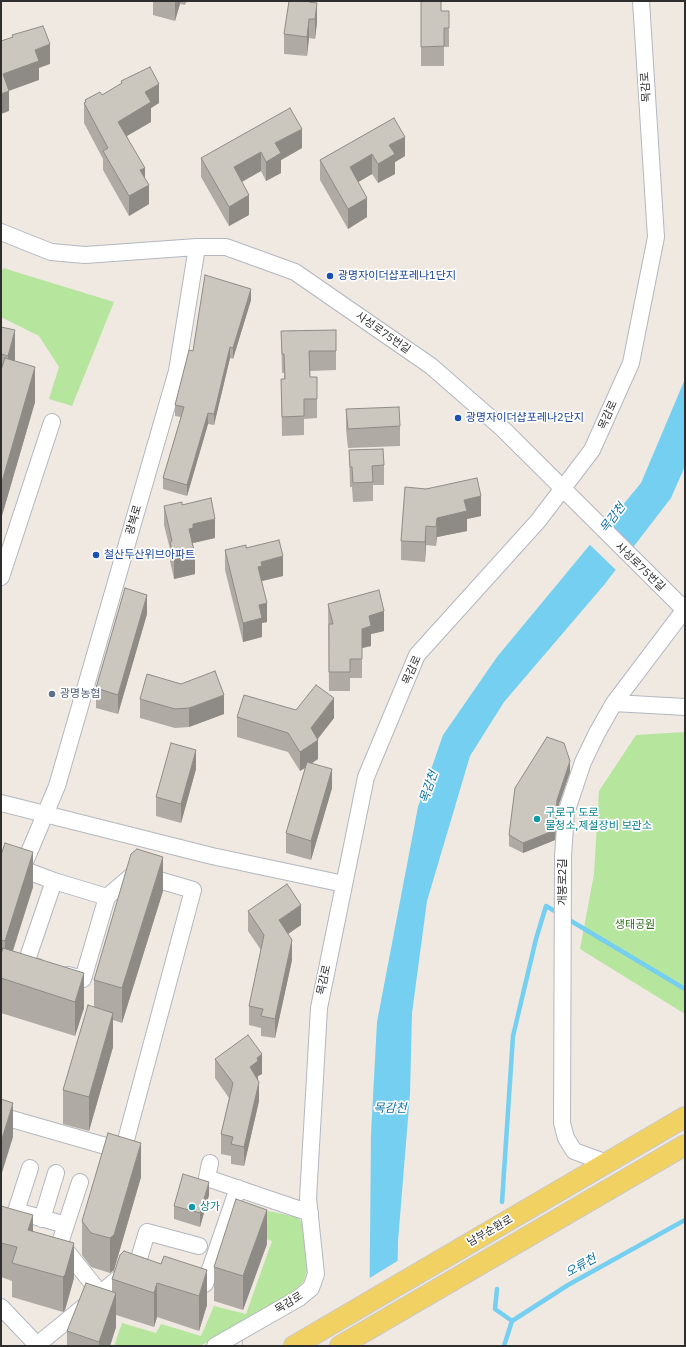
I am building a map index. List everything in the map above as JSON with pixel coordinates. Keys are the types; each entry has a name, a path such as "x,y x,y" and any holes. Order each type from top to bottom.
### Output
{"main road":[{"name":"남부순환로","path":"294,1346 685,1117"},
{"path":"340,1346 685,1145"}],"street":[{"name":"목감로","path":"215,1346 240,1339 299,1298 311,1288 316,1274 308,1198 319,1008 366,777 417,655 538,521 567,495 592,450 631,362 656,237 641,1"},
{"name":"사성로75번길","path":"1,232 51,252 85,255 197,246 226,247 295,272 430,366 503,429 567,495 685,610"},
{"name":"광복로","path":"54,881 22,869 21,852 46,813 58,786 177,372 197,246"},
{"path":"1,577 5,547 52,422"},
{"name":"개봉로2길","path":"607,1163 574,1151 566,1138 562,1123 563,856 566,813 583,762 614,703 685,610"},
{"path":"614,703 685,707"},
{"path":"1,803 46,813 212,856 344,884"},
{"path":"1,1116 123,1151 193,890 135,873 107,897 83,979 26,964 54,881 107,897"},
{"path":"210,1163 207,1178 310,1213"},
{"path":"30,1168 16,1211 66,1225"},
{"path":"42,1218 56,1173"},
{"path":"80,1182 60,1243 100,1293"},
{"path":"175,1274 205,1284 238,1188"},
{"path":"1,1307 38,1346 100,1293 146,1264 147,1232 199,1246"}],"green space":[{"path":"3,268 114,302 72,406 49,399 59,367 39,336 1,317 1,275"},
{"name":"생태공원","path":"685,732 685,1014 580,949 594,874 599,791 636,735"},
{"path":"259,1209 297,1217 306,1226 307,1270 304,1281 293,1292 200,1346 114,1346 122,1323 156,1333 161,1324 201,1336 214,1306 246,1314 272,1241 254,1235"}],"water":[{"name":"목감천","path":"685,379 685,466 671,498 604,585 504,702 470,756 427,901 412,1013 410,1094 398,1241 396,1346 369,1346 371,1134 377,1022 418,807 443,735 497,657 641,483"}],"pier":[{"path":"607,523 634,549 617,571 589,544"},
{"path":"399,1260 398,1344 395,1346 367,1346 368,1279"}],"building":[{"path":"289,1 309,1 317,3 315,19 309,19 307,37 284,34"},
{"path":"421,1 441,1 441,11 449,11 449,28 444,28 444,46 421,47"},
{"path":"43,26 50,44 35,50 39,61 3,74 9,91 1,94 1,41 13,37 12,35"},
{"path":"150,67 159,84 145,92 151,102 118,122 145,168 140,170 149,185 129,196 103,151 108,148 84,103 86,102 85,100 100,92 102,95 122,83 121,81"},
{"path":"290,108 302,129 275,143 281,153 266,162 261,152 234,167 249,195 229,207 201,158"},
{"path":"394,118 405,137 389,145 395,154 378,164 372,154 350,167 367,198 348,209 320,160"},
{"path":"205,275 251,289 233,348 230,347 214,414 208,413 187,485 163,478 184,407 175,405 189,350 193,351"},
{"path":"1,327 15,330 8,356 1,354"},
{"path":"336,330 336,351 309,351 310,377 317,377 317,399 304,399 304,416 282,417 281,379 285,379 281,331"},
{"path":"5,358 35,367 1,485 1,370"},
{"path":"399,407 400,426 348,429 346,409"},
{"path":"383,449 384,465 372,466 373,482 353,483 349,450"},
{"path":"477,478 481,496 464,500 467,511 437,518 436,527 426,526 425,542 401,541 405,487 426,489"},
{"path":"211,498 215,519 193,524 193,528 189,529 195,555 174,560 170,542 172,541 164,506 182,502 182,505"},
{"path":"279,540 283,556 261,562 262,566 258,567 267,603 259,605 262,618 243,623 225,550 246,545 246,548"},
{"path":"125,588 147,595 118,695 96,688"},
{"path":"379,590 384,611 369,616 371,626 362,629 362,659 350,659 350,672 329,672 329,624 333,624 328,604"},
{"path":"215,671 224,695 189,708 175,709 140,699 147,674 181,684"},
{"path":"316,685 334,698 311,728 318,740 300,752 288,733 237,717 244,695 296,710"},
{"name":"구로구 도로 물청소,제설장비 보관소","path":"547,737 564,743 570,761 557,800 555,830 523,843 509,835 515,788"},
{"path":"171,743 196,750 181,804 156,797"},
{"path":"307,762 332,769 311,841 286,833"},
{"path":"5,843 33,852 5,941 1,940 1,855"},
{"path":"137,849 163,857 122,988 94,980 131,854"},
{"path":"287,884 301,905 279,920 292,940 275,1019 261,1016 263,1009 249,1006 264,935 248,911"},
{"path":"3,948 84,973 75,1002 1,978 1,954"},
{"path":"88,1005 113,1013 89,1097 63,1090"},
{"path":"248,1035 262,1054 257,1058 258,1061 250,1067 259,1082 244,1147 231,1144 233,1137 221,1134 233,1083 215,1059"},
{"path":"1,1099 13,1103 1,1142"},
{"path":"108,1133 141,1143 114,1235 110,1238 91,1233 82,1221"},
{"path":"183,1174 209,1182 200,1213 174,1206"},
{"path":"236,1199 267,1210 243,1276 214,1267"},
{"path":"1,1206 33,1215 28,1230 74,1243 65,1275 63,1277 12,1263 17,1247 1,1243"},
{"path":"124,1251 161,1264 164,1256 207,1270 199,1296 157,1283 154,1293 112,1279 120,1255"},
{"path":"86,1283 116,1293 99,1342 67,1331"}],"waterway":[{"path":"502,1202 513,1036 536,939 546,906 560,914"},
{"path":"566,918 685,989"},
{"name":"오류천","path":"504,1346 512,1321 568,1285 685,1220"},
{"path":"497,1289 495,1309 512,1321"}],"place":[{"name":"광명자이더샵포레나1단지","path":"330,276"},
{"name":"광명자이더샵포레나2단지","path":"458,418"},
{"name":"철산두산위브아파트","path":"96,555"},
{"name":"광명농협","path":"52,694"},
{"name":"구로구 도로 물청소,제설장비 보관소","path":"537,819"},
{"name":"상가","path":"192,1207"}]}
